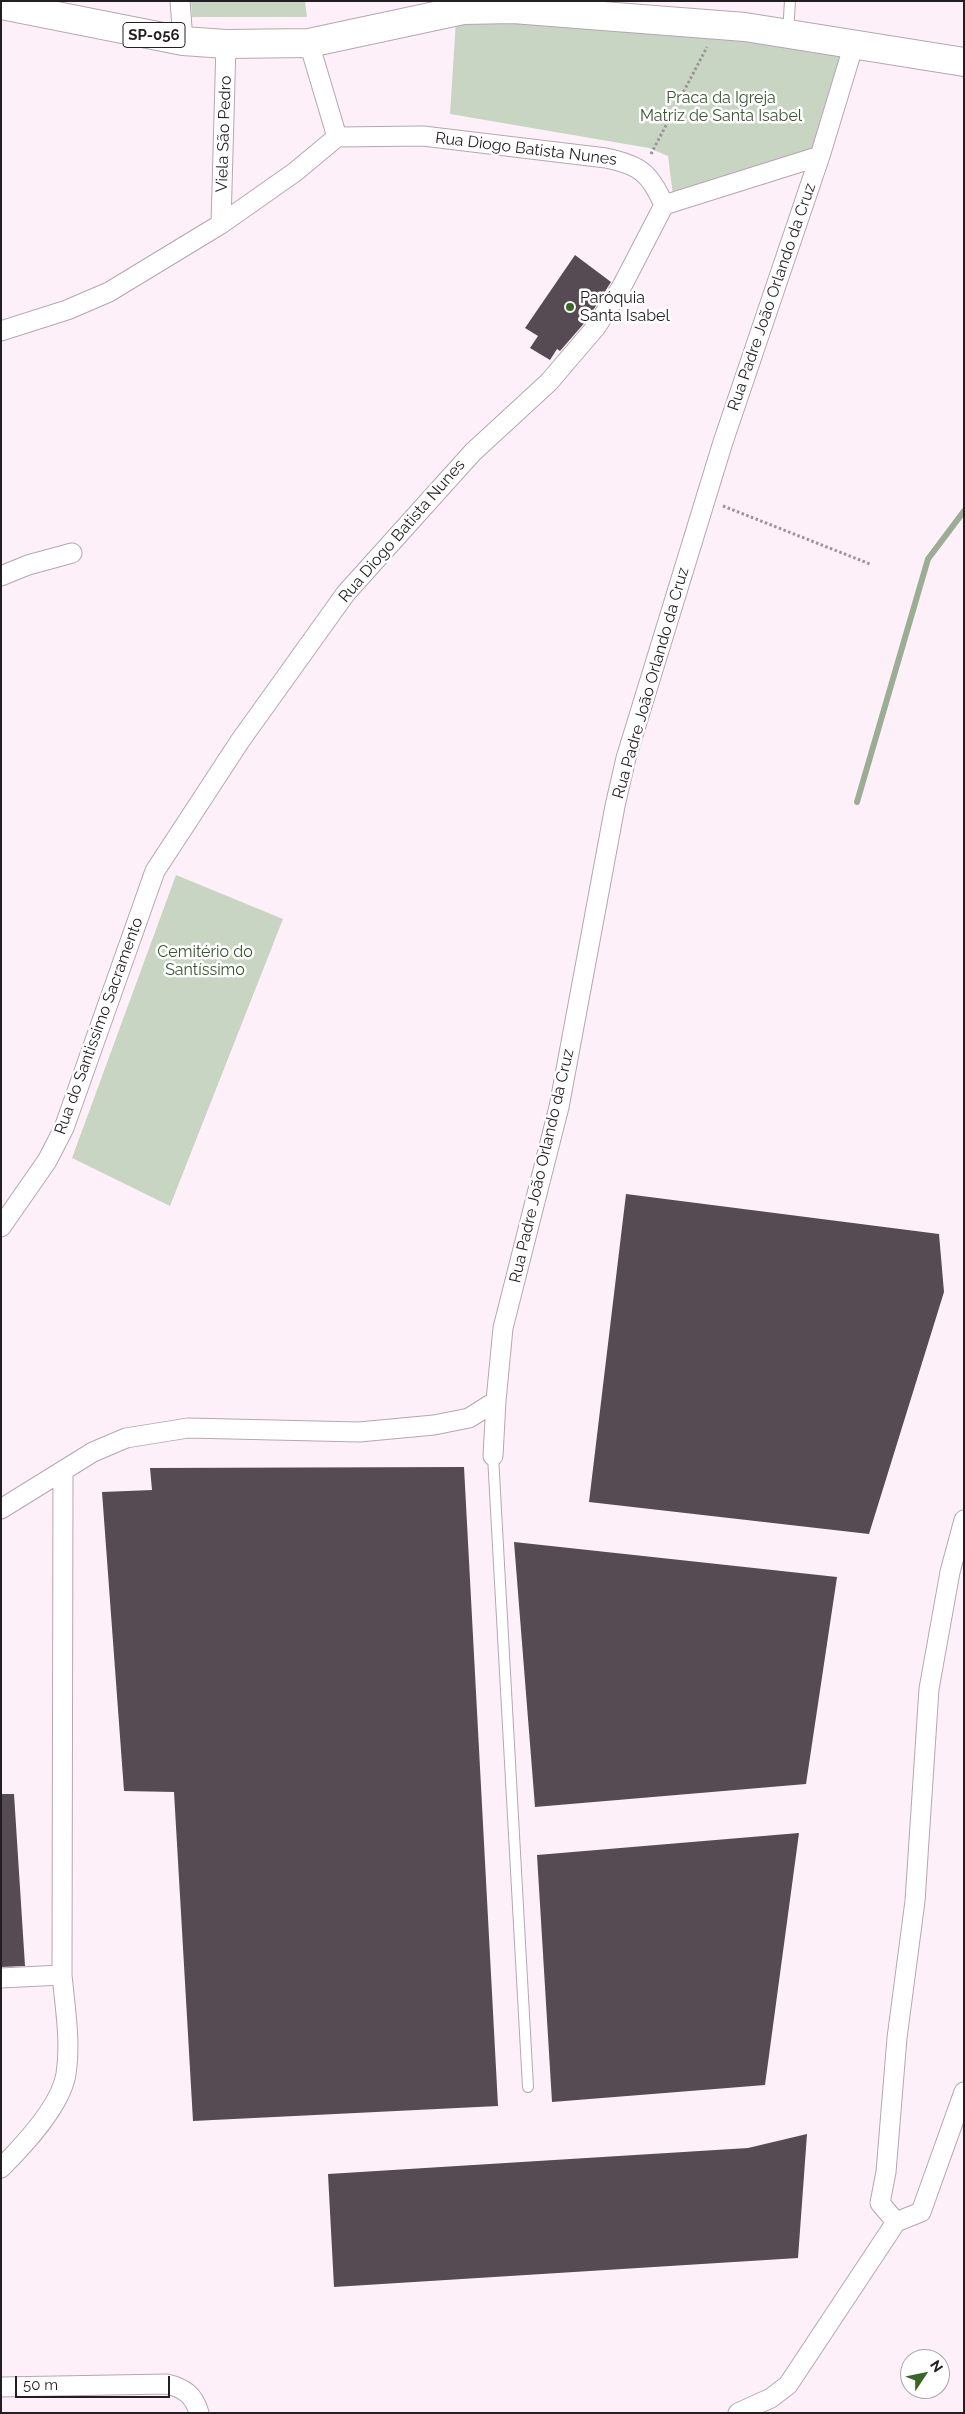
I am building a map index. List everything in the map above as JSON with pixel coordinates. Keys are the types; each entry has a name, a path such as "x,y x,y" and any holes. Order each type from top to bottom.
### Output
{"main road":[{"name":"SP-056","path":"1,5 183,41 226,44 309,43 463,10 513,5 788,33 964,62"}],"street":[{"path":"180,1 183,41"},
{"path":"1,331 67,310 109,292 221,224 295,172 337,137 309,43"},
{"name":"Viela São Pedro","path":"221,224 226,44"},
{"name":"Rua Padre João Orlando da Cruz","path":"493,1456 503,1328 559,1107 624,768 706,499 820,156 854,44"},
{"name":"Rua Diogo Batista Nunes","path":"337,137 423,136 606,158 629,163 642,170"},
{"path":"642,170 655,185 664,205 820,156"},
{"name":"Rua Diogo Batista Nunes","path":"155,871 240,741 346,593 473,452 550,382 596,327 621,288 664,205"},
{"path":"1,576 28,565 72,553"},
{"name":"Rua do Santissimo Sacramento","path":"1,1226 47,1161 64,1128 155,871"},
{"path":"1,1508 93,1452 126,1438 188,1428 369,1431 434,1425 469,1418 496,1401"},
{"path":"1,2168 18,2151 54,2105 66,2076 68,2045 62,1975 63,1472"},
{"path":"896,2222 880,2203 886,2172 897,2038 915,1901 929,1689 950,1572 964,1520"},
{"path":"1,1978 62,1975"},
{"path":"738,2413 771,2398 788,2385 896,2222 922,2212 964,2092"},
{"path":"1,2388 166,2384 179,2387 190,2394 196,2402 199,2413"}],"lane":[{"path":"788,33 790,1"},
{"path":"493,1456 528,2087"}],"path":[{"path":"642,170 718,26"},
{"path":"706,499 870,564"}],"green space":[{"path":"191,1 305,1 307,17 192,17"},
{"name":"Praca da Igreja Matriz de Santa Isabel","path":"456,20 708,33 846,52 818,155 673,196 668,156 649,148 450,114"},
{"name":"Cemitério do Santíssimo","path":"176,875 283,919 170,1206 72,1158"}],"building":[{"name":"Paróquia Santa Isabel","path":"575,255 611,282 587,320 560,351 557,349 550,360 530,348 538,336 525,328"},
{"path":"626,1194 939,1234 944,1292 869,1534 589,1502"},
{"path":"464,1467 498,2106 193,2121 174,1792 124,1791 102,1492 152,1490 150,1468"},
{"path":"514,1542 837,1577 806,1784 535,1807"},
{"path":"1,1794 14,1794 25,1966 1,1967"},
{"path":"799,1833 765,2085 552,2102 537,1855"},
{"path":"807,2134 798,2258 334,2287 328,2174 748,2148"}],"waterway":[{"path":"857,802 928,559 964,511"}],"place":[{"name":"Paróquia Santa Isabel","path":"570,307"}]}
